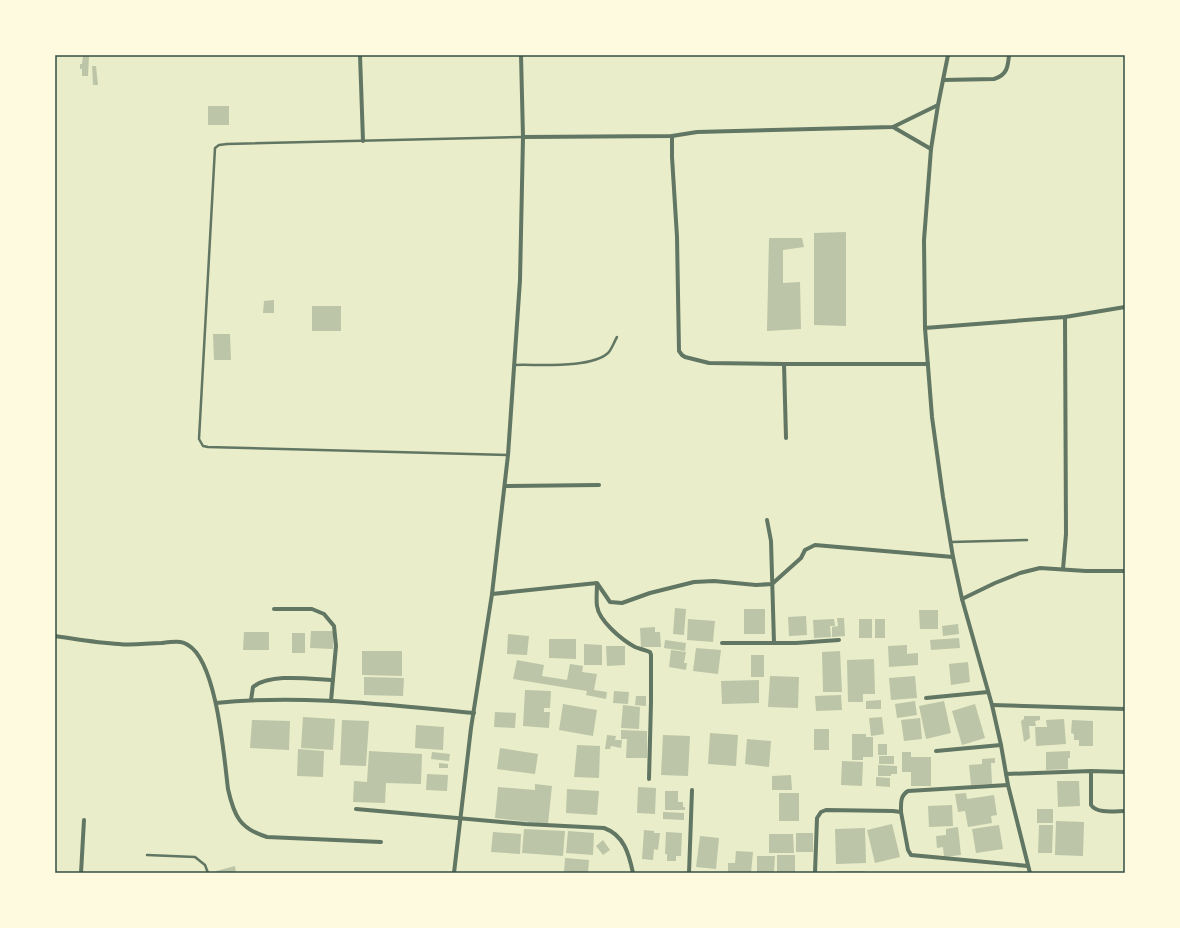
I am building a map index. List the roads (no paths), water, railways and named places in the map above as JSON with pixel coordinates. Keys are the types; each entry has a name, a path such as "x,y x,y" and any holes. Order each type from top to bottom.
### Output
{"street":[{"path":"360,55 363,141"},
{"path":"454,873 474,713 492,594 508,455 520,280 523,137 521,55"},
{"path":"948,55 931,149 924,240 925,328 932,417 950,542 962,599 992,705 1008,785 1030,873"},
{"path":"944,80 999,78 1006,72 1009,55"},
{"path":"523,137 672,136 697,132 893,127 938,105"},
{"path":"893,127 931,149"},
{"path":"672,136 677,237 679,351 682,355 709,363 928,364"},
{"path":"925,328 1065,317 1125,307"},
{"path":"1063,569 1066,534 1065,317"},
{"path":"784,364 786,438"},
{"path":"505,486 599,485"},
{"path":"767,520 771,541 774,643"},
{"path":"597,583 610,602 622,603 650,593 694,582 714,581 756,585 772,584 801,558 805,550 815,545 953,557"},
{"path":"962,599 994,583 1020,573 1040,568 1086,571 1125,571"},
{"path":"492,594 597,583"},
{"path":"597,583 597,606 600,615 622,638 635,647 650,652 651,655 652,702 649,778"},
{"path":"274,609 312,609 324,614 334,626 336,646 331,701"},
{"path":"55,636 120,644 177,642 188,644 202,661 208,674 216,703 231,802 236,814 244,826 255,833 267,837 381,842"},
{"path":"722,643 774,643 839,640"},
{"path":"251,700 253,687 258,682 264,680 282,678 333,680"},
{"path":"926,698 988,692"},
{"path":"216,703 251,700 331,701 474,713"},
{"path":"992,705 1125,709"},
{"path":"936,752 1001,745"},
{"path":"1006,774 1091,771 1125,772"},
{"path":"1091,771 1091,804 1093,808 1101,811 1125,811"},
{"path":"1008,785 908,791 901,799 901,812 908,850 911,855 1028,866"},
{"path":"689,873 692,790"},
{"path":"356,810 525,824 604,828 617,836 625,846 633,873"},
{"path":"815,873 817,818 821,812 826,810 893,810 901,812"},
{"path":"81,873 84,820"}],"lane":[{"path":"508,455 208,447 203,446 199,439 215,148 219,145 227,144 523,137"},
{"path":"514,365 578,364 595,360 608,352 617,337"},
{"path":"950,542 1027,540"},
{"path":"147,855 194,857 205,865 208,873"}]}
